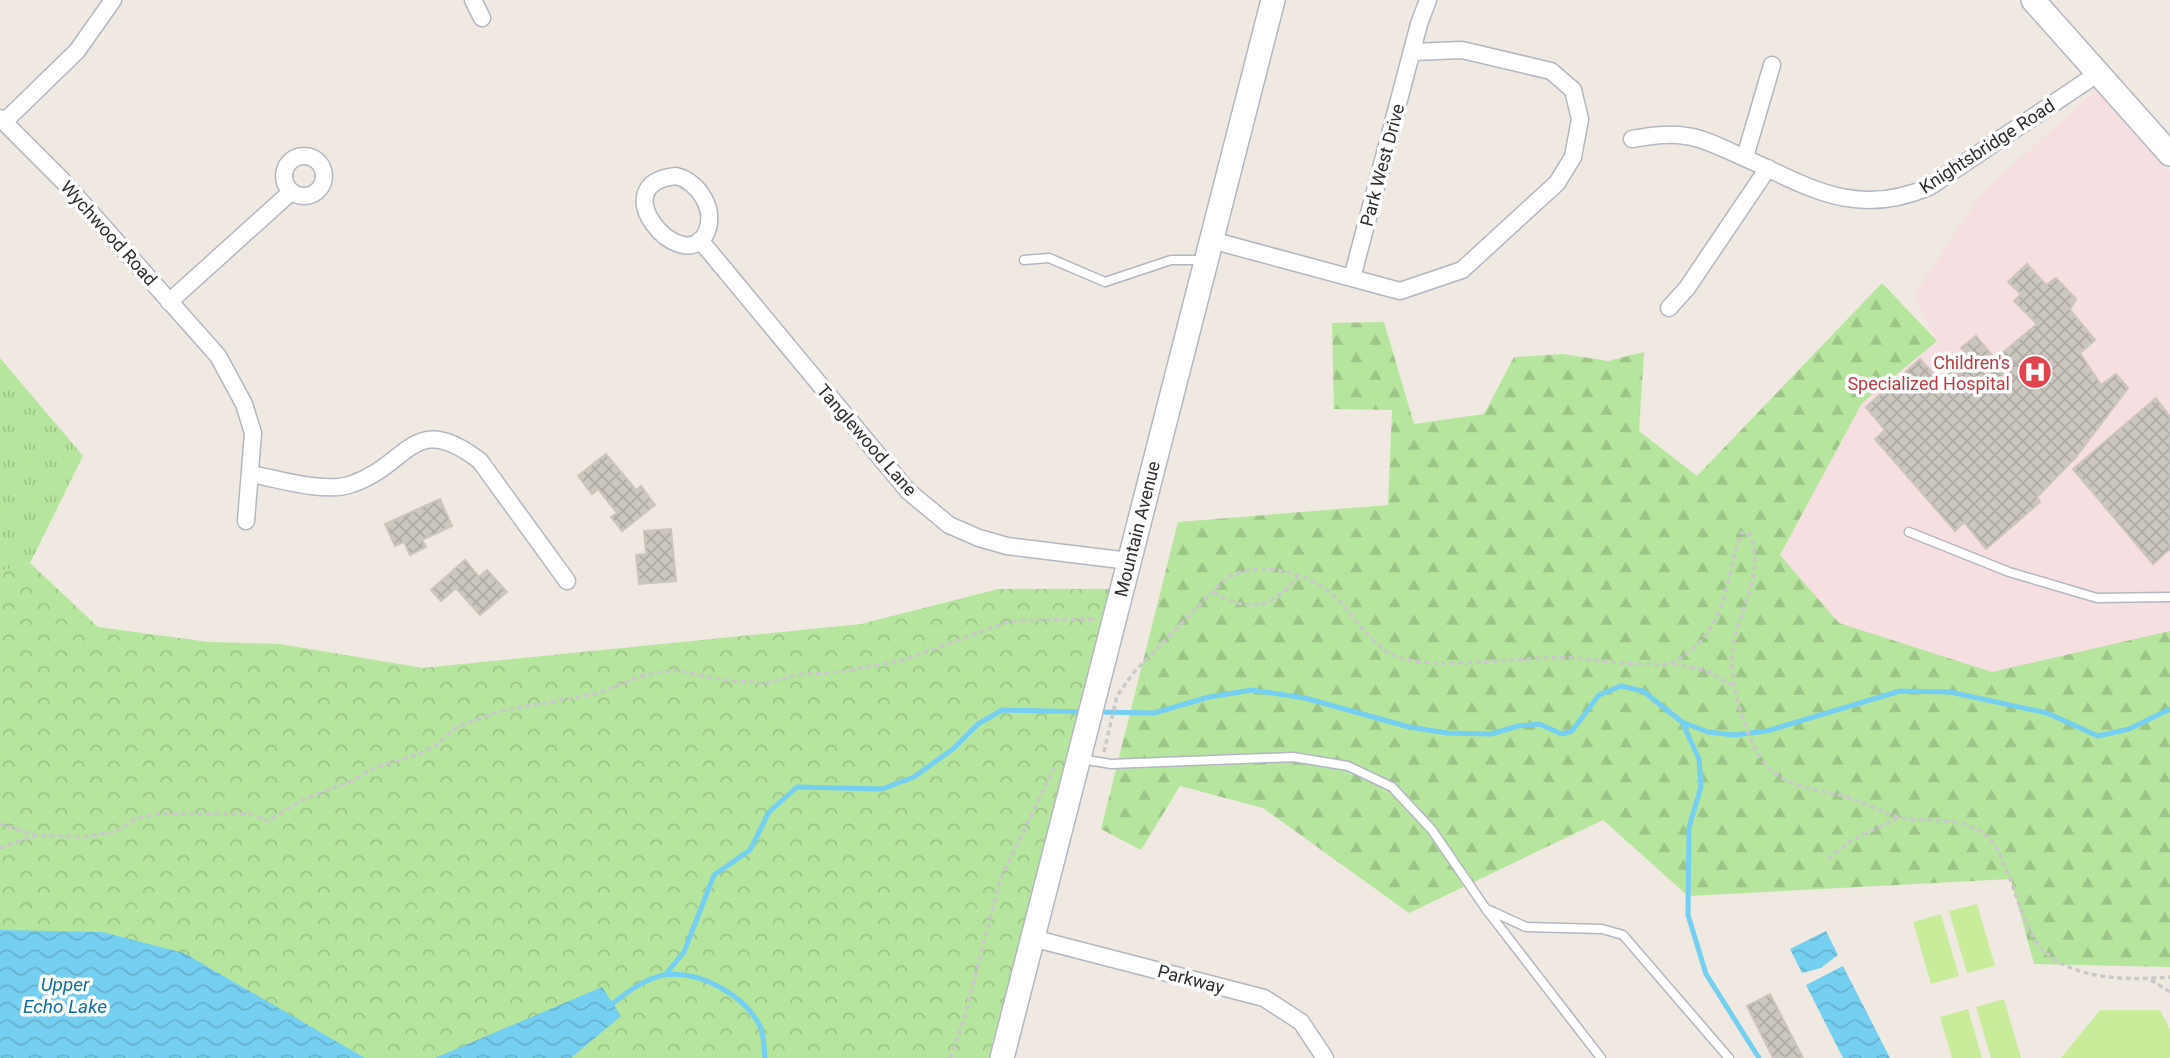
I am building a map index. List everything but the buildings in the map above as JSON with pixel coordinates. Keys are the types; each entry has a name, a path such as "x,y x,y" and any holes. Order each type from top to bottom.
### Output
{"street":[{"path":"2,120 77,51 113,0"},
{"path":"473,0 482,18"},
{"name":"Mountain Avenue","path":"1002,1058 1084,736 1107,693 1129,561 1273,0"},
{"name":"Park West Drive","path":"1352,278 1428,0"},
{"path":"2033,0 2170,154"},
{"path":"1209,250 1352,278 1400,291 1462,270 1557,183 1573,157 1580,119 1573,90 1551,71 1462,50 1412,52"},
{"path":"1745,157 1772,65"},
{"name":"Knightsbridge Road","path":"1632,139 1686,136 1851,200 1877,202 1902,199 1928,187 2097,74"},
{"name":"Wychwood Road","path":"2,120 61,179 169,302 291,192"},
{"path":"1669,308 1688,288 1768,168"},
{"path":"666,177 685,177 703,195 709,222 700,240 681,242 669,239 652,225 645,205 647,196 658,181 666,177"},
{"name":"Tanglewood Lane","path":"700,240 908,491 949,525 1007,546 1129,561"},
{"path":"169,302 218,356 244,404 253,433 246,522"},
{"path":"251,474 332,488 351,485 420,440 440,439 461,446 480,461 567,581"},
{"name":"Parkway","path":"1032,938 1264,998 1301,1022 1325,1058"}],"lane":[{"path":"1024,260 1049,258 1105,282 1209,250"},
{"path":"1909,532 2009,572 2097,598 2170,597"},
{"path":"1078,759 1111,764 1293,757 1348,766 1370,774 1392,787 1412,806 1486,909 1601,1058"},
{"path":"1486,909 1526,927 1602,929 1623,935 1729,1058"}],"path":[{"path":"1671,663 1687,653 1712,627 1724,604 1741,533 1749,533 1753,542 1753,573 1733,645 1735,687 1755,747 1769,769 1787,783 1850,799 1900,817 1961,823 1989,836 1996,846 2034,936 2057,961 2097,974 2149,979 2170,977"},
{"path":"1105,748 1107,693 1134,672 1226,578 1240,570 1277,570 1297,576 1330,593 1385,651 1411,660 1562,658 1671,663 1704,670 1735,687"},
{"path":"1214,592 1230,602 1248,606 1280,598 1297,576"},
{"path":"0,824 36,835 83,838 115,832 135,818 157,814 251,814 268,821 303,799 352,781 374,767 417,755 435,746 455,728 500,711 600,693 652,674 673,670 725,681 766,683 802,674 832,673 900,661 1010,621 1093,619"},
{"path":"950,1058 964,1018 1000,880 1055,765"},
{"path":"1828,859 1852,840 1900,817"},
{"path":"0,848 36,835"},
{"path":"2149,979 2170,992"}],"shaded area":[{"name":"Children's Specialized Hospital","path":"2098,88 2170,174 2170,631 1992,672 1839,623 1780,555 1862,403 1937,341 1914,295 1981,194"}],"green space":[{"path":"1882,283 1937,341 1862,403 1780,555 1839,623 1992,672 2170,631 2170,967 2034,964 2011,879 1688,896 1603,820 1409,913 1263,808 1180,786 1141,850 1101,829 1178,522 1388,505 1392,410 1334,409 1332,323 1384,322 1414,424 1484,414 1514,357 1563,354 1608,361 1644,352 1639,431 1697,476"},
{"path":"0,358 83,456 30,563 0,571"},
{"path":"30,563 98,627 209,642 280,644 423,668 861,624 998,589 1122,589 996,1058 0,1058 0,571"},
{"path":"1977,904 1995,966 1967,973 1949,911"},
{"path":"1941,914 1959,976 1931,984 1913,922"},
{"path":"2004,999 2021,1058 1991,1058 1976,1007"},
{"path":"1968,1009 1982,1058 1952,1058 1940,1017"},
{"path":"2100,1010 2160,1010 2170,1029 2170,1058 2061,1058"}],"water":[{"name":"Upper Echo Lake","path":"0,930 102,932 184,953 365,1058 0,1058"},
{"path":"1826,931 1838,955 1821,968 1802,973 1790,949"},
{"path":"1843,966 1890,1058 1843,1058 1806,985"},
{"path":"602,987 621,1016 571,1058 435,1058"}],"waterway":[{"path":"1096,712 1154,713 1209,697 1252,690 1305,698 1409,727 1447,733 1491,734 1518,726 1539,724 1562,734 1572,731 1599,695 1621,686 1643,691 1682,722 1708,732 1734,735 1767,731 1900,691 1950,692 2047,713 2098,736 2129,729 2170,709"},
{"path":"665,975 684,952 714,875 750,850 769,812 797,787 882,789 914,777 954,748 978,724 1002,710 1086,712"},
{"path":"1682,722 1699,759 1701,787 1689,827 1688,915 1706,974 1759,1058"},
{"path":"608,1007 656,977 678,974 692,976 720,987 753,1015 760,1026 765,1058"}],"place":[{"name":"Children's Specialized Hospital","path":"2035,372"}]}
